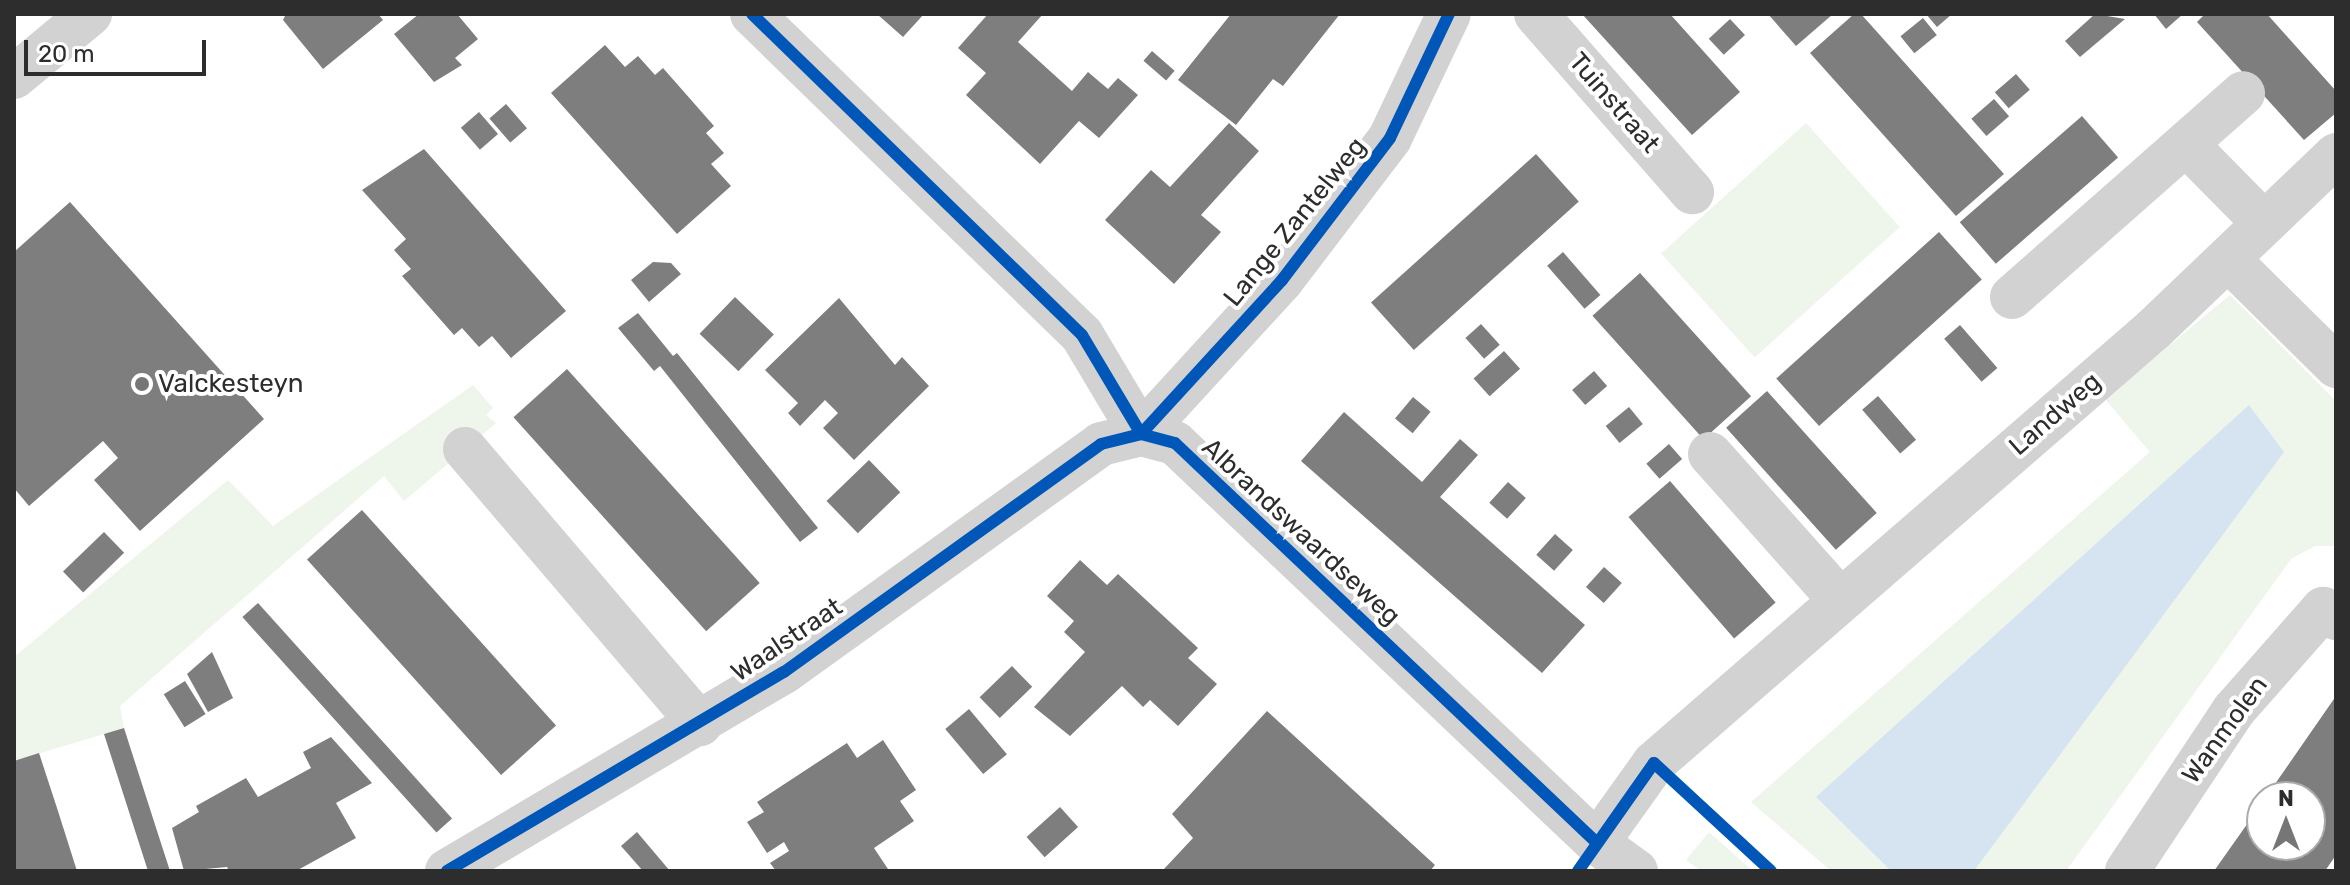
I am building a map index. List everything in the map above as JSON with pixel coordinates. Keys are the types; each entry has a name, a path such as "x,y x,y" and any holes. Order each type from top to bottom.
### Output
{"street":[{"path":"14,77 90,14"},
{"path":"752,14 1082,335 1141,434"},
{"name":"Lange Zantelweg","path":"1141,434 1282,280 1390,138 1449,14"},
{"name":"Tuinstraat","path":"1536,14 1692,192"},
{"path":"2012,297 2243,93"},
{"path":"2186,144 2262,221"},
{"name":"Landweg","path":"1597,843 1654,763 2229,260 2262,221 2336,155"},
{"path":"2229,260 2336,366"},
{"name":"Waalstraat","path":"447,871 784,672 1101,444 1141,434"},
{"name":"Albrandswaardseweg","path":"1141,434 1175,443 1597,843 1636,871"},
{"path":"465,449 700,724"},
{"path":"1710,454 1840,600"},
{"name":"Wanmolen","path":"2127,871 2234,710 2323,609 2336,618"}],"shaded area":[{"path":"1806,123 1900,227 1755,358 1661,253"},
{"path":"2230,295 2336,401 2336,546 2315,546 2291,559 2066,871 1974,871 2207,553 1817,797 1891,871 1831,871 1751,802 2150,452 2105,399"},
{"path":"473,385 493,408 486,415 496,423 404,501 384,476 120,706 124,728 14,761 14,657 228,480 273,526"},
{"path":"1709,832 1753,871 1701,871 1686,860"}],"water":[{"path":"2249,405 2284,452 1974,871 1891,871 1816,797"}],"building":[{"path":"286,14 378,14 383,20 323,69 283,20"},
{"path":"419,14 457,14 478,39 455,58 462,65 434,82 394,34"},
{"path":"877,14 924,14 903,37"},
{"path":"988,14 1043,14 1018,42 1072,91 1088,72 1108,89 1118,78 1138,95 1099,138 1079,121 1040,164 966,95 986,73 958,48"},
{"path":"1231,14 1340,14 1283,86 1273,79 1236,125 1178,80"},
{"path":"1582,14 1670,14 1740,92 1692,135"},
{"path":"1768,14 1833,14 1796,46"},
{"path":"1854,14 1861,14 2004,174 1956,216 1810,53"},
{"path":"1926,14 1952,14 1937,27"},
{"path":"2095,14 2125,19 2080,57 2065,41"},
{"path":"2154,14 2183,14 2166,29"},
{"path":"2205,14 2267,14 2336,91 2336,113 2304,140 2197,22"},
{"path":"1923,18 1937,35 1914,53 1900,36"},
{"path":"1730,19 1745,35 1724,55 1709,39"},
{"path":"605,45 625,67 638,56 655,75 663,68 714,126 706,133 724,153 711,164 731,186 677,234 551,93"},
{"path":"1152,51 1175,71 1166,80 1143,61"},
{"path":"2016,74 2030,90 2009,108 1995,92"},
{"path":"1994,99 2009,116 1986,136 1971,119"},
{"path":"506,104 527,128 510,143 489,118"},
{"path":"479,112 498,134 480,150 461,128"},
{"path":"2082,116 2118,158 1996,264 1960,222"},
{"path":"1229,123 1259,151 1201,215 1221,232 1174,284 1105,220 1151,170 1170,187"},
{"path":"424,149 566,311 511,358 492,336 479,347 462,328 454,335 402,276 411,269 394,250 406,239 362,190"},
{"path":"1536,154 1579,202 1414,350 1371,303"},
{"path":"70,202 264,419 140,531 94,480 118,458 103,441 29,506 14,488 14,252"},
{"path":"1939,232 1982,280 1819,426 1776,379"},
{"path":"1563,252 1600,295 1585,309 1547,266"},
{"path":"653,262 671,263 681,274 649,302 631,280"},
{"path":"1640,273 1751,396 1704,439 1592,316"},
{"path":"735,297 774,335 738,371 700,334"},
{"path":"839,298 895,365 902,357 929,386 854,460 823,428 838,413 825,400 800,426 788,413 798,403 765,370"},
{"path":"638,313 673,356 677,353 818,528 800,542 660,366 654,371 618,328"},
{"path":"1481,324 1500,345 1484,359 1465,338"},
{"path":"1960,325 1997,368 1982,382 1944,339"},
{"path":"1504,351 1520,369 1490,396 1474,378"},
{"path":"567,369 760,583 706,631 513,417"},
{"path":"1594,371 1607,386 1585,405 1572,390"},
{"path":"1767,391 1877,513 1836,550 1726,428"},
{"path":"1878,396 1916,440 1900,454 1862,410"},
{"path":"1413,397 1431,412 1413,433 1395,418"},
{"path":"1629,407 1643,424 1620,443 1606,426"},
{"path":"1344,412 1422,482 1460,439 1478,455 1440,497 1585,625 1542,673 1301,461"},
{"path":"1669,444 1682,459 1659,479 1646,464"},
{"path":"869,460 900,492 858,533 827,501"},
{"path":"1670,481 1776,603 1734,639 1628,517"},
{"path":"1508,482 1526,498 1507,519 1489,503"},
{"path":"362,510 556,726 501,775 307,560"},
{"path":"104,532 124,553 83,592 63,572"},
{"path":"1555,534 1573,550 1554,571 1536,555"},
{"path":"1080,560 1107,585 1118,574 1198,648 1188,658 1217,684 1178,726 1150,700 1143,707 1122,686 1070,736 1034,707 1085,652 1064,632 1074,621 1047,596"},
{"path":"1604,567 1622,583 1604,603 1586,587"},
{"path":"258,603 452,819 436,833 242,617"},
{"path":"212,652 233,698 208,712 187,674"},
{"path":"1012,666 1032,687 1000,718 980,697"},
{"path":"185,681 206,714 184,727 164,694"},
{"path":"2336,696 2336,855 2325,871 2214,871 2246,826 2246,861 2326,861 2326,781 2277,781"},
{"path":"969,709 1007,754 983,774 945,729"},
{"path":"1267,711 1435,865 1430,871 1164,869 1193,838 1172,814"},
{"path":"124,728 170,871 148,871 104,734"},
{"path":"331,737 372,783 336,803 356,838 296,871 229,871 227,867 184,871 172,828 199,812 196,806 246,778 258,797 311,768 303,752"},
{"path":"883,740 916,790 900,801 914,821 874,848 888,869 776,871 770,863 789,851 784,842 767,853 747,822 764,812 757,802 847,743 857,758"},
{"path":"39,753 77,871 14,871 14,761"},
{"path":"1060,807 1078,827 1045,857 1027,837"},
{"path":"637,832 670,871 643,871 621,846"}],"cycle path":[{"path":"752,14 1082,335 1141,434 1175,443 1597,843"},
{"path":"1141,434 1282,280 1390,138 1449,14"},
{"path":"447,871 784,672 1101,444 1141,434"},
{"path":"1578,871 1654,763 1771,871"}],"place":[{"name":"Valckesteyn","path":"142,384"}]}
